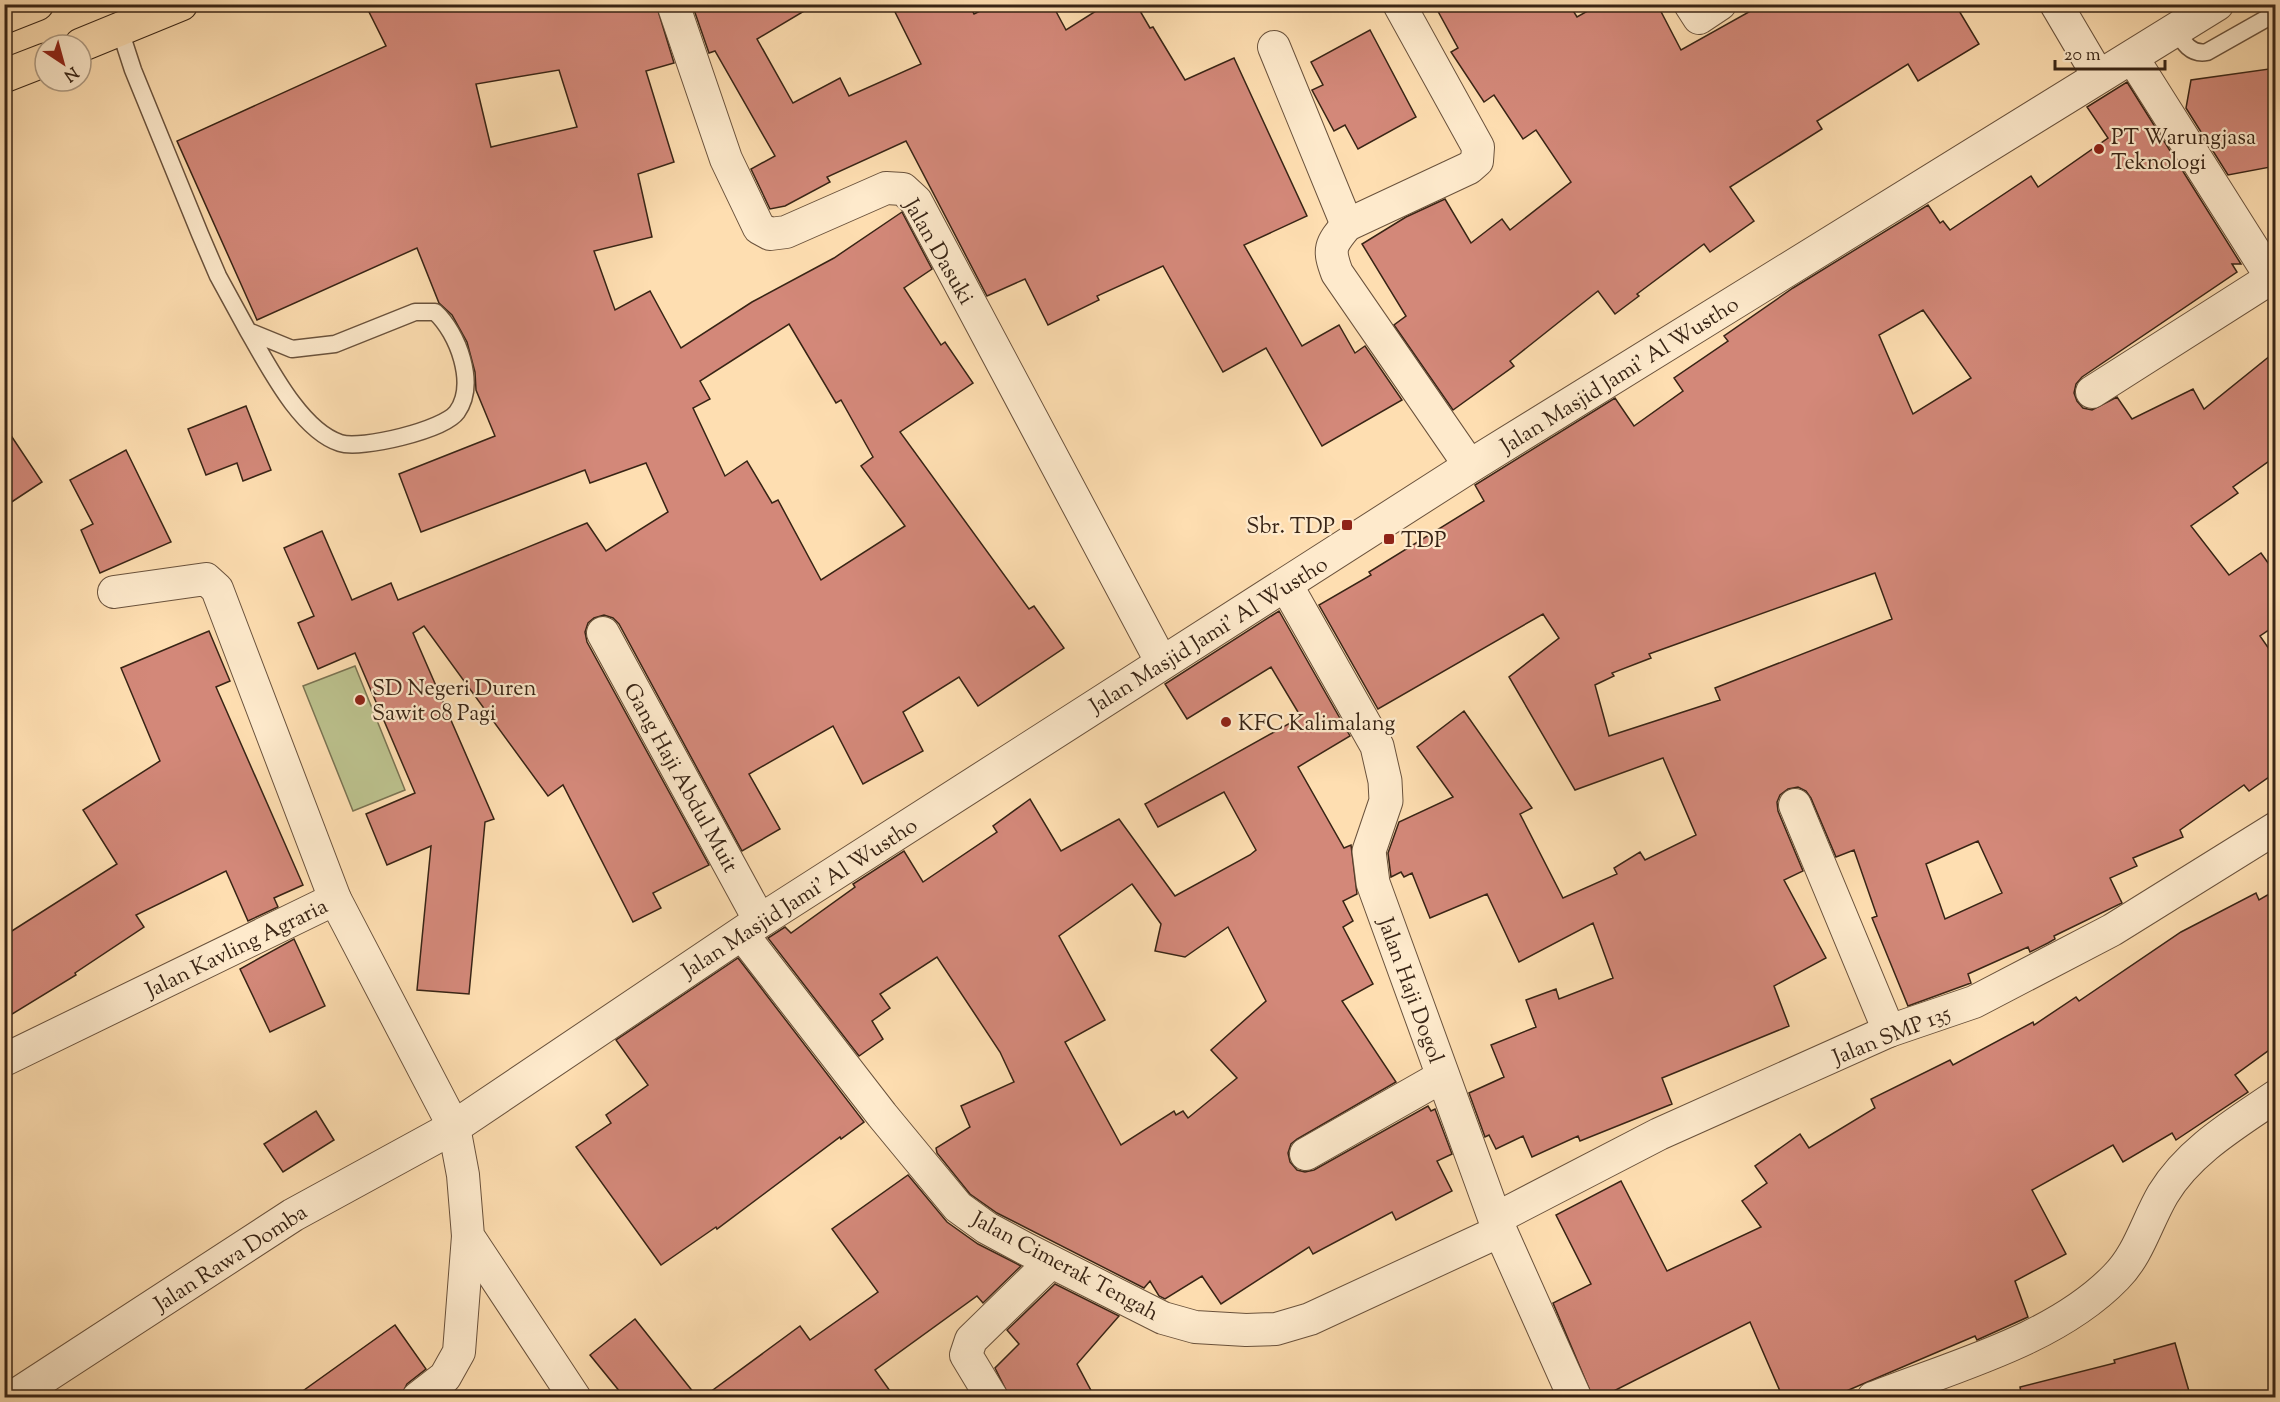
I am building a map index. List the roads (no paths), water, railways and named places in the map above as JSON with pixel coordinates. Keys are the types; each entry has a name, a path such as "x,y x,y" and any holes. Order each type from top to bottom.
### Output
{"main road":[{"path":"4,17 37,4"},
{"path":"93,40 181,4"},
{"path":"4,76 33,65"}],"street":[{"name":"Jalan Dasuki","path":"673,4 726,159 759,228 770,234 786,232 886,189 903,189 916,201 1162,663"},
{"path":"1399,4 1478,147 1479,155 1469,168 1347,225 1334,240 1330,254 1337,273 1470,466"},
{"path":"1690,4 1699,18 1720,4"},
{"path":"2056,4 2099,77"},
{"name":"Jalan Masjid Jami' Al Wustho","path":"454,1127 751,928 1470,466 2217,4"},
{"path":"1274,47 1347,225"},
{"path":"2092,392 2273,281 2132,57"},
{"path":"114,592 206,579 217,589 335,899"},
{"name":"Jalan Haji Dogol","path":"1286,585 1377,746 1385,781 1386,801 1369,851 1373,883 1497,1225 1575,1398"},
{"name":"Gang Haji Abdul Muit","path":"603,633 751,928"},
{"path":"1795,806 1889,1031"},
{"name":"Jalan SMP 135","path":"1497,1225 1659,1134 1889,1031 1974,1002 2112,930 2276,828"},
{"name":"Jalan Kavling Agraria","path":"4,1060 335,899 454,1127 463,1175 468,1236 459,1352 445,1377 418,1398"},
{"name":"Jalan Cimerak Tengah","path":"751,928 882,1115 958,1207 987,1228 1051,1262 1132,1303 1174,1321 1196,1327 1246,1330 1276,1329 1310,1319 1497,1225"},
{"path":"1306,1154 1443,1076"},
{"path":"1873,1398 2035,1334 2092,1301 2119,1275 2137,1248 2163,1194 2184,1166 2210,1141 2276,1096"},
{"name":"Jalan Rawa Domba","path":"27,1393 293,1215 454,1127"},
{"path":"468,1236 575,1398"},
{"path":"979,1393 966,1355 971,1340 1051,1262"}],"lane":[{"path":"2176,29 2190,49 2198,54 2207,52 2276,13"},
{"path":"120,30 133,70 218,276 248,331 289,400 310,423 340,443 374,444 427,429 456,414 463,399 466,379 458,351 444,320 435,312 415,312 335,344 292,350 248,331"}],"place":[{"name":"PT Warungjasa Teknologi","path":"2099,149"},
{"name":"Sbr. TDP","path":"1347,525"},
{"name":"TDP","path":"1389,539"},
{"name":"SD Negeri Duren Sawit 08 Pagi","path":"360,700"},
{"name":"KFC Kalimalang","path":"1226,722"}]}
